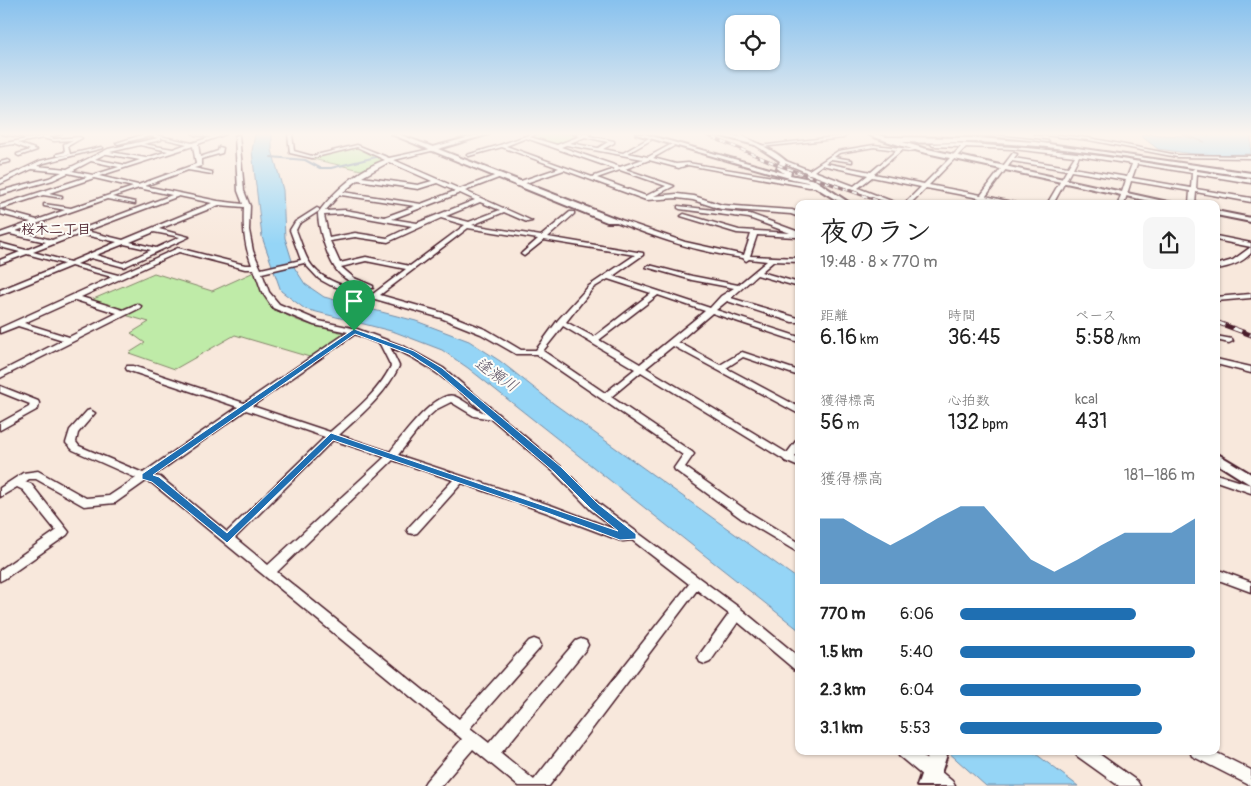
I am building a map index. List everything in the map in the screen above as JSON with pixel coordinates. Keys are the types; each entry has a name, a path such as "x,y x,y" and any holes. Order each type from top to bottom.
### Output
{"main road":[{"path":"1225,171 1251,174"},
{"path":"1230,171 1251,174"}],"street":[{"path":"0,182 23,171"},
{"path":"0,193 50,179 67,171 218,203 246,206"},
{"path":"0,207 111,171"},
{"path":"0,236 184,171"},
{"path":"198,171 210,173"},
{"path":"239,171 241,191 246,206 246,230 266,292 276,306 317,323 354,331 411,353 440,370 558,469 595,507 737,613 795,662"},
{"path":"367,171 319,212 293,225 300,253 321,278 332,284 373,297 413,306 455,320 484,332 519,352 538,352 689,454 679,468 746,516 795,546"},
{"path":"413,171 529,221"},
{"path":"487,171 521,182 557,171"},
{"path":"493,171 610,220 616,220 682,245 746,259 795,260"},
{"path":"573,171 646,198 694,198 721,207 795,213"},
{"path":"593,178 615,171"},
{"path":"625,171 671,186 646,198"},
{"path":"727,171 811,185 816,183"},
{"path":"769,171 816,183"},
{"path":"783,171 816,183 842,200"},
{"path":"803,171 885,200"},
{"path":"808,173 812,171"},
{"path":"852,171 996,200"},
{"path":"854,189 877,171"},
{"path":"911,200 941,171"},
{"path":"979,200 1003,171"},
{"path":"1022,171 1156,200"},
{"path":"1052,200 1068,171"},
{"path":"1084,171 1251,200"},
{"path":"1122,200 1132,171"},
{"path":"1193,200 1195,171 1251,181"},
{"path":"386,219 499,176"},
{"path":"358,178 418,187 437,181"},
{"path":"340,192 419,205"},
{"path":"42,193 60,197"},
{"path":"0,262 178,194"},
{"path":"107,198 133,203"},
{"path":"328,240 355,235 388,240 418,225 479,200"},
{"path":"0,293 218,203"},
{"path":"46,205 71,210"},
{"path":"680,207 750,216 795,233"},
{"path":"373,297 469,225 503,210"},
{"path":"0,212 39,222"},
{"path":"319,212 345,212 418,225"},
{"path":"319,212 337,266 350,278 371,287"},
{"path":"524,254 572,213"},
{"path":"1220,214 1251,220"},
{"path":"440,216 469,225 641,254 590,287 538,352"},
{"path":"684,216 720,228 754,234 795,234"},
{"path":"91,256 124,265 186,237 154,230"},
{"path":"11,232 52,242"},
{"path":"80,232 157,250"},
{"path":"746,259 754,234"},
{"path":"1220,239 1251,245"},
{"path":"0,245 118,277"},
{"path":"0,331 178,250 259,270 305,261"},
{"path":"1220,266 1240,260 1251,250"},
{"path":"337,266 366,259 412,268"},
{"path":"606,397 709,310 772,260"},
{"path":"649,267 738,287"},
{"path":"756,272 795,284"},
{"path":"607,276 795,339"},
{"path":"594,340 656,293"},
{"path":"1220,299 1251,296"},
{"path":"74,298 125,313"},
{"path":"724,298 795,320"},
{"path":"0,375 137,306"},
{"path":"561,322 594,340 795,462"},
{"path":"17,323 69,340"},
{"path":"0,493 16,482 33,475 43,476 88,503 111,500 354,331"},
{"path":"1220,339 1229,341"},
{"path":"672,342 795,409"},
{"path":"227,539 367,403 394,370 395,366 384,343"},
{"path":"720,368 742,354 795,373"},
{"path":"1220,362 1251,370"},
{"path":"130,368 460,479 623,537 633,536"},
{"path":"0,389 34,403 33,409 0,427"},
{"path":"269,572 392,456 425,416 448,398 488,418 496,416"},
{"path":"90,413 73,432 73,446 156,480 530,786"},
{"path":"788,459 795,449"},
{"path":"1220,460 1251,480"},
{"path":"413,530 460,479"},
{"path":"1220,479 1251,489"},
{"path":"0,576 63,532 27,487 16,482"},
{"path":"1220,575 1251,587"},
{"path":"539,786 696,583"},
{"path":"705,658 737,613"},
{"path":"459,729 534,645"},
{"path":"490,754 581,645"},
{"path":"431,786 472,739"},
{"path":"907,755 929,780 947,786"},
{"path":"929,780 938,755"},
{"path":"1088,755 1132,786"},
{"path":"1205,755 1251,778"}],"green space":[{"path":"254,272 267,299 284,314 304,323 348,334 313,358 235,335 175,369 129,353 145,343 131,333 149,322 125,315 129,313 91,300 154,273 212,291"}],"water":[{"name":"逢瀬川","path":"254,171 278,171 283,190 285,238 294,267 305,284 324,297 416,321 469,341 500,361 553,403 795,577 795,627 468,368 442,350 395,332 305,309 281,291 262,237"},
{"path":"951,755 1037,755 1078,786 986,786"}],"railway":[{"path":"794,171 876,200"},
{"path":"1220,323 1251,335"}],"district":[{"name":"桜木二丁目","path":"56,229"}],"route":[{"path":"354,331 418,356 440,370 558,469 595,507 633,536 623,537 549,509 331,436 227,539 156,480 146,476 354,331"}]}
